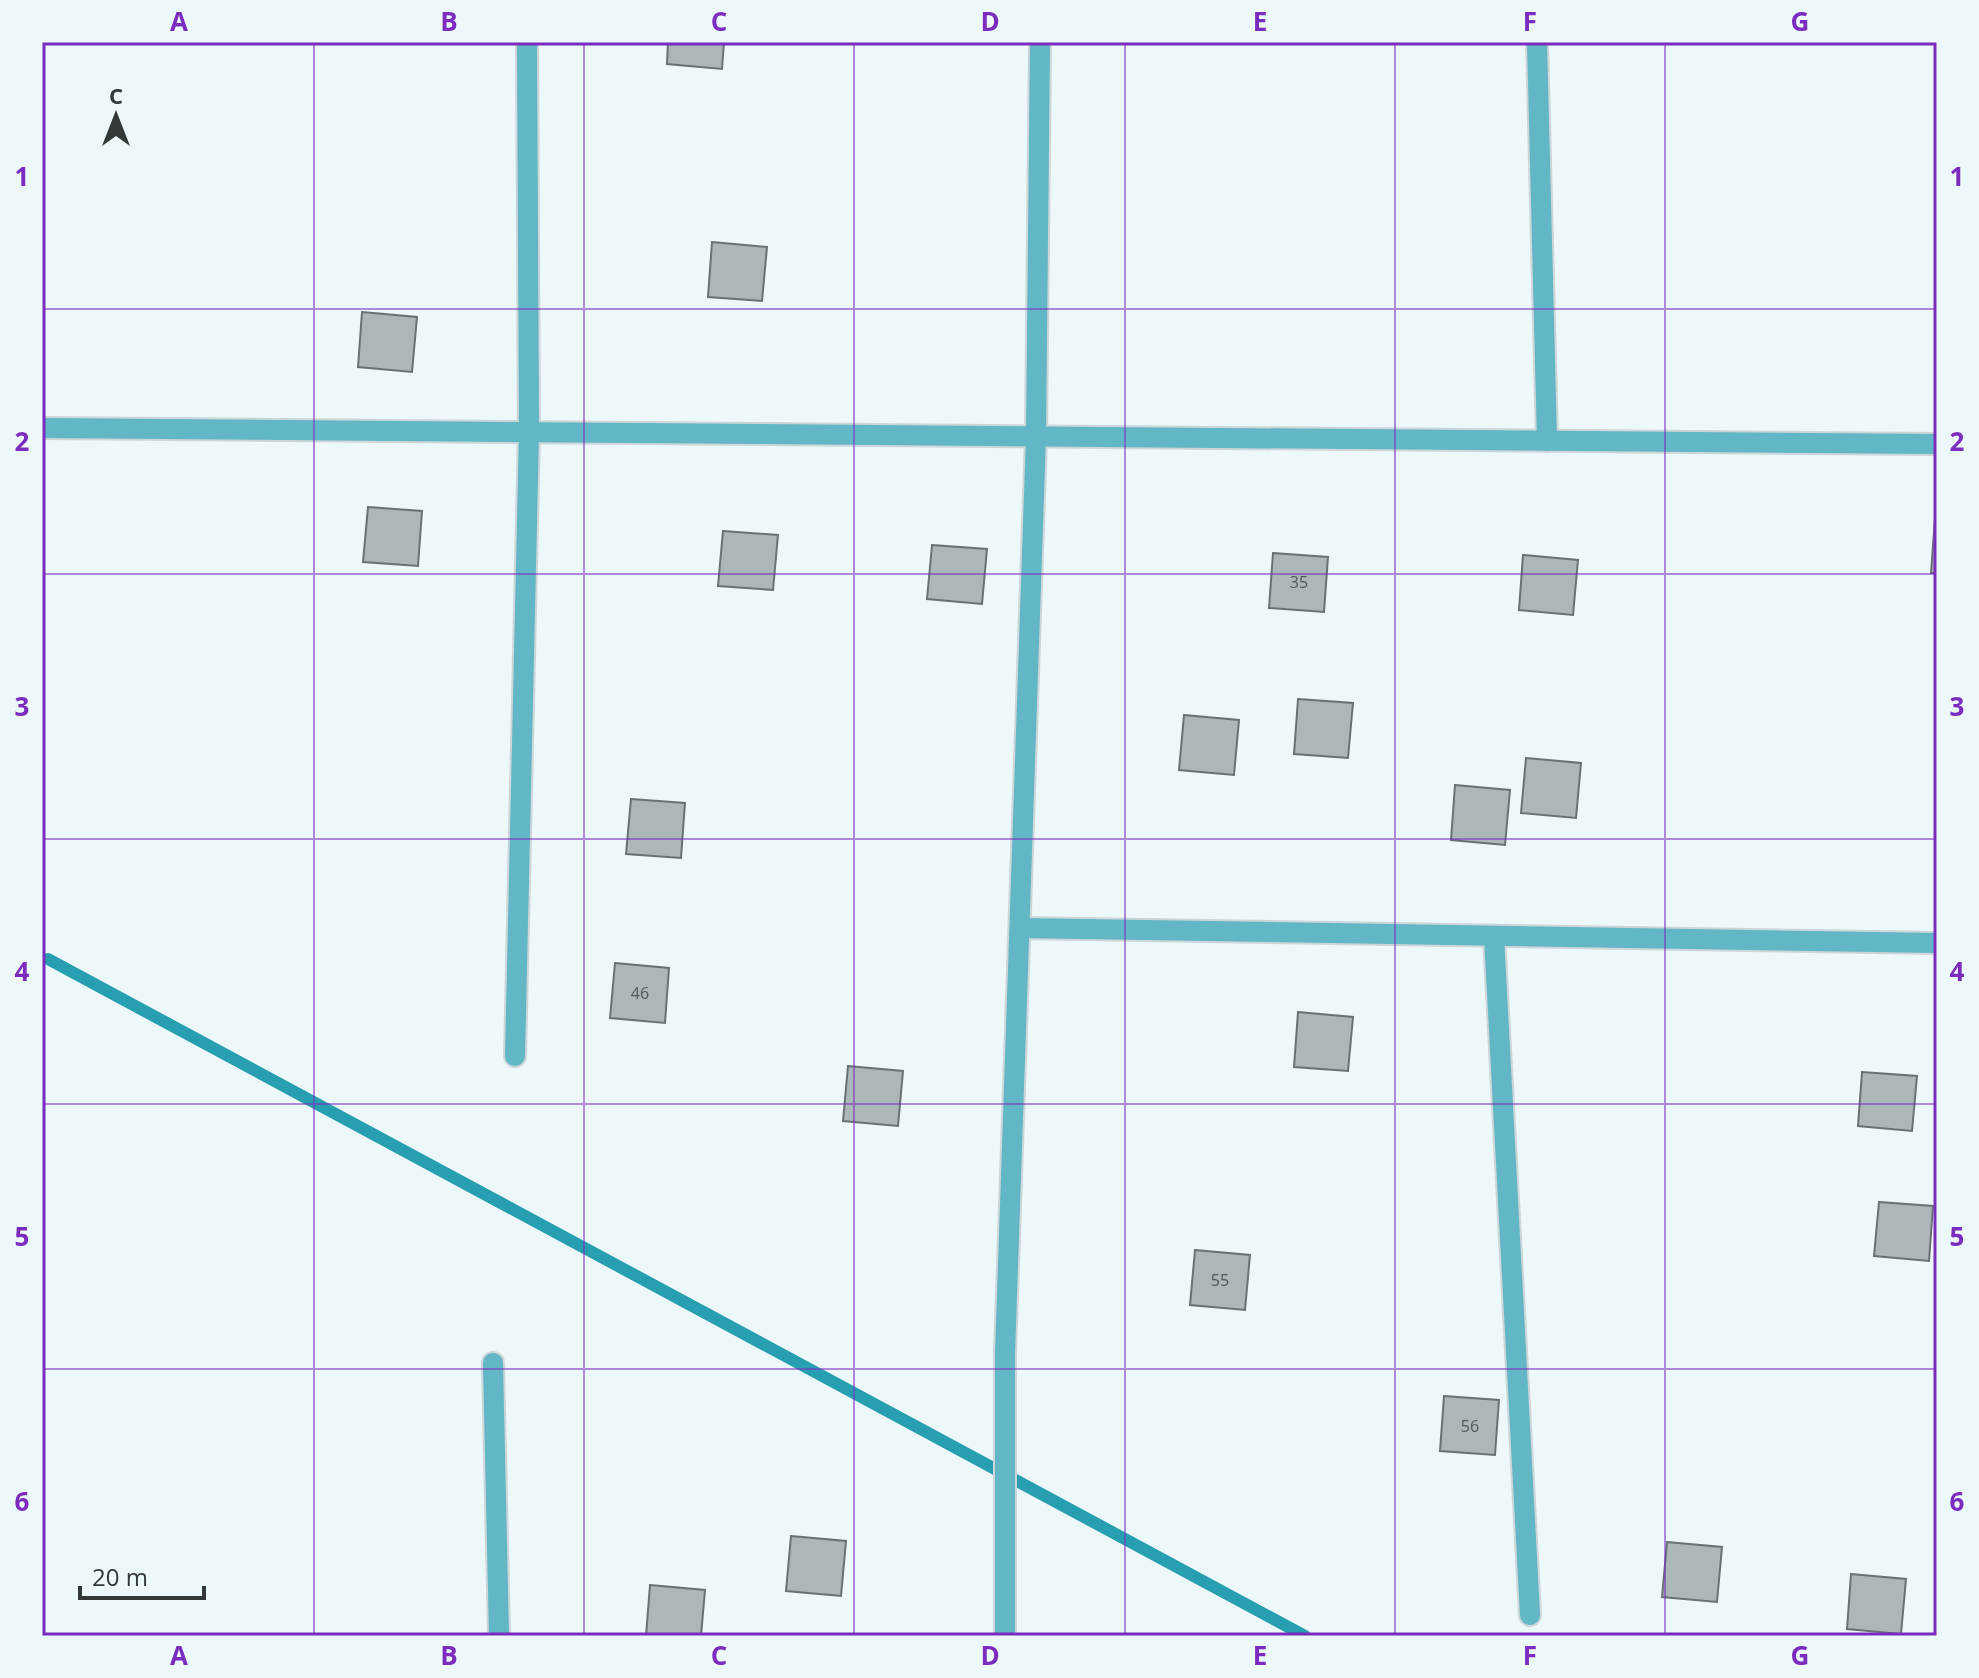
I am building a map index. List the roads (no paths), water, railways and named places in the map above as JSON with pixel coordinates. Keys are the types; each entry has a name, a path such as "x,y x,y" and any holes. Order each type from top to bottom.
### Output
{"lane":[{"path":"515,1056 529,432 527,42"},
{"path":"1005,1636 1005,1354 1036,436 1040,42"},
{"path":"1537,42 1547,441"},
{"path":"42,428 1937,444"},
{"path":"1020,928 1937,943"},
{"path":"1494,936 1530,1615"},
{"path":"493,1363 499,1636"}],"waterway":[{"path":"48,959 1305,1636"}]}
